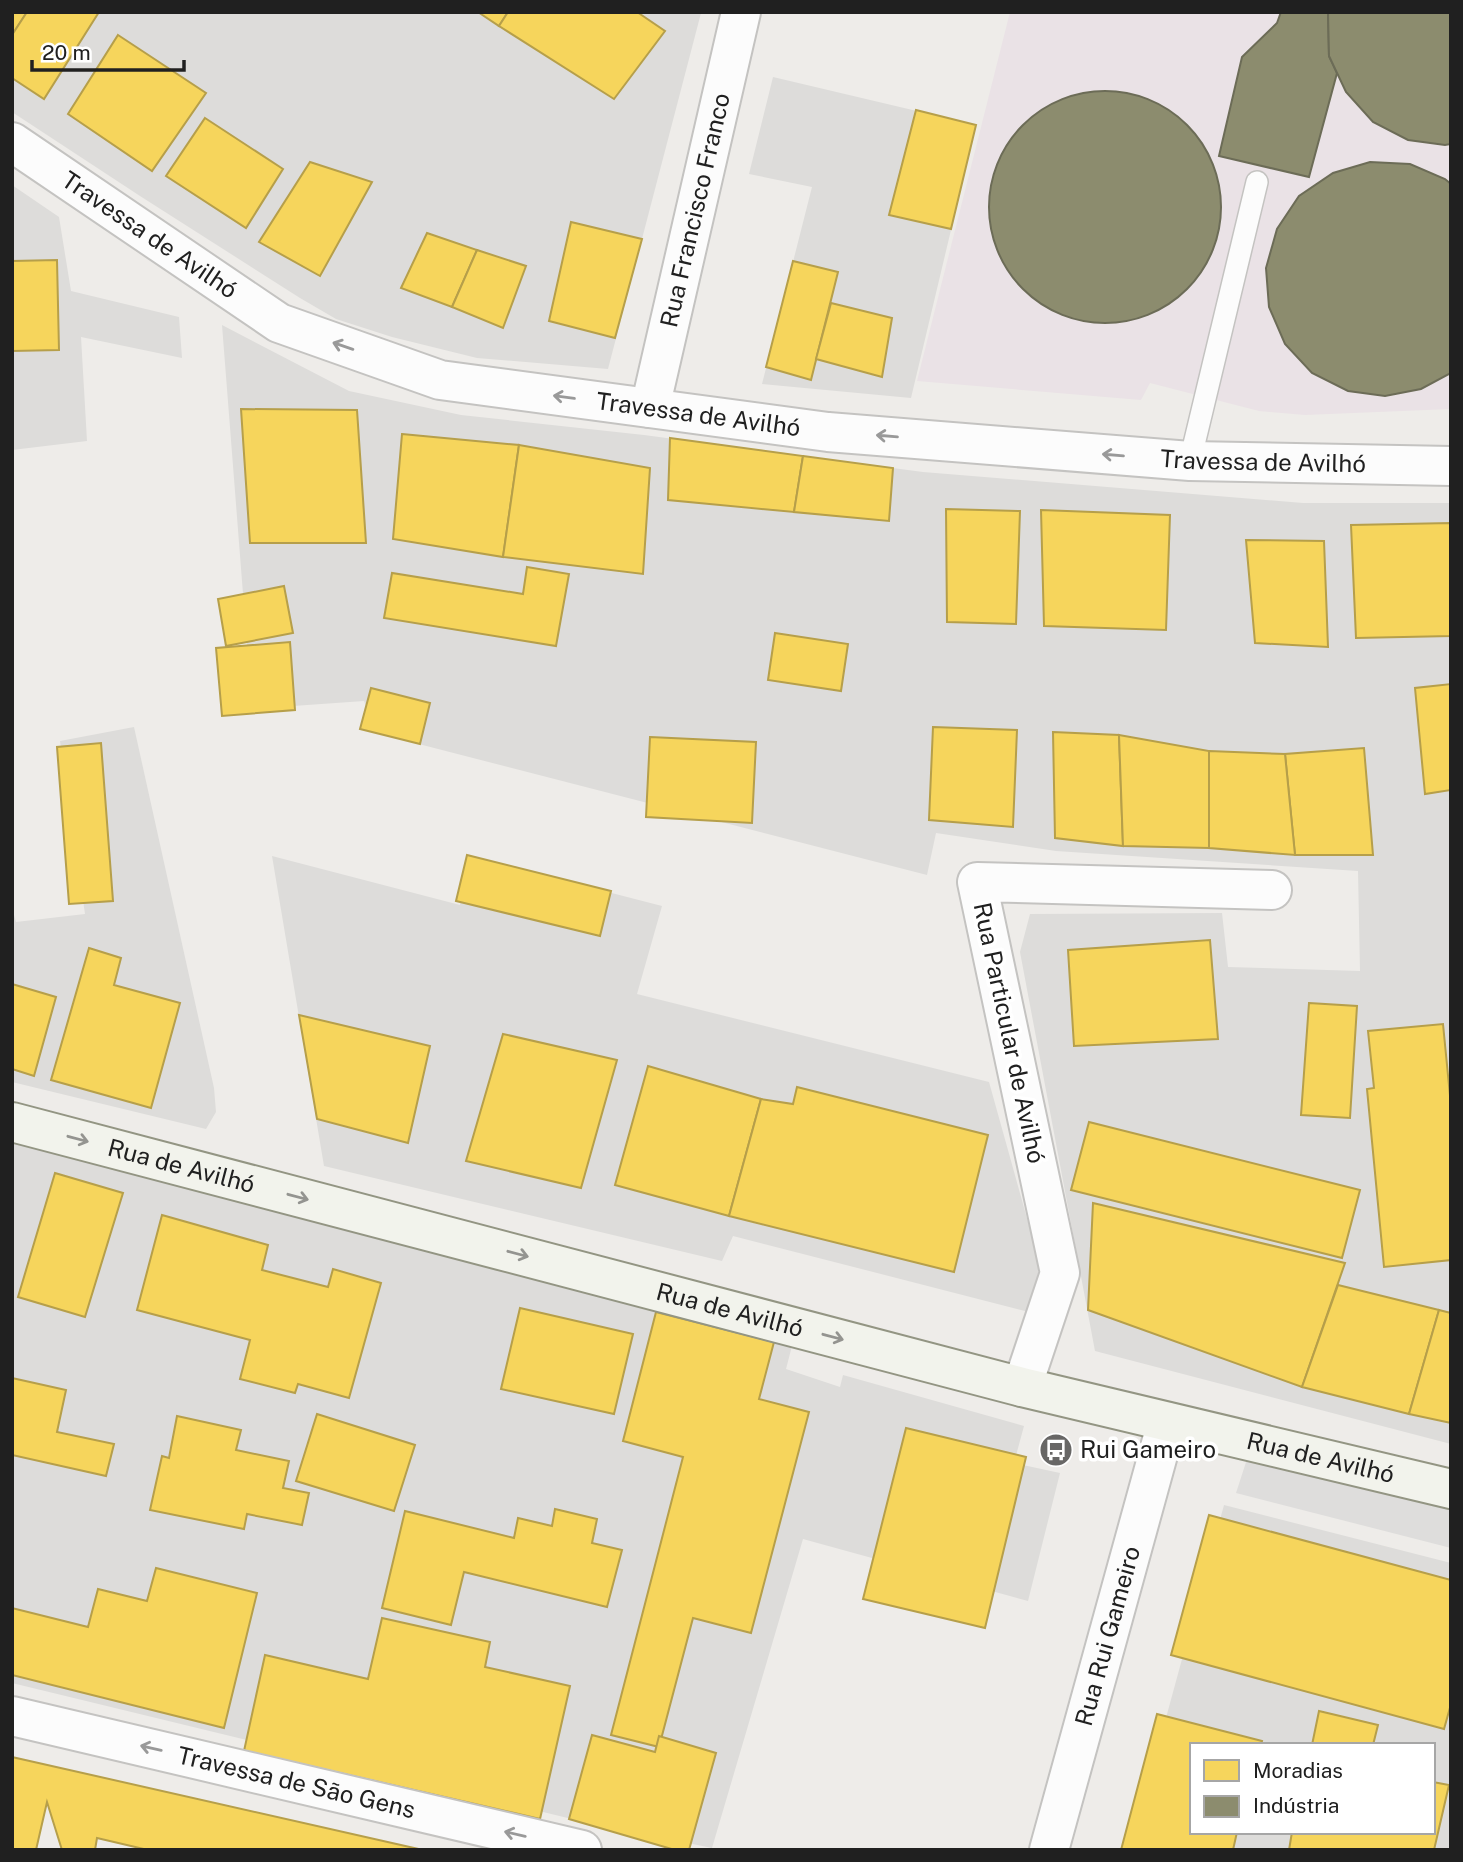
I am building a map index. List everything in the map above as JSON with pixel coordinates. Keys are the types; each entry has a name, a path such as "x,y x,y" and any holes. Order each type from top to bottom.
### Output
{"street":[{"name":"Rua Francisco Franco","path":"650,408 741,12"},
{"name":"Travessa de Avilhó","path":"12,142 279,323 440,380 828,432 1190,461 1451,466"},
{"name":"Rua Particular de Avilhó","path":"1022,1387 1060,1273 977,882 1272,890"},
{"name":"Rua de Avilhó","path":"12,1122 1022,1387 1451,1489"},
{"name":"Rua Rui Gameiro","path":"1048,1850 1167,1422"},
{"name":"Travessa de São Gens","path":"12,1716 582,1850"}],"lane":[{"path":"1190,461 1257,182"}],"shaded area":[{"path":"12,12 700,12 608,369 477,358 392,337 336,319 300,298 12,112"},
{"path":"1010,12 1451,12 1451,409 1305,415 1259,411 1150,383 1141,400 917,381"},
{"path":"773,77 976,125 911,398 762,384 812,187 749,174"},
{"path":"12,185 59,217 71,291 179,317 182,358 81,337 87,441 12,450"},
{"path":"222,325 349,391 461,415 644,435 923,472 1303,503 1451,503 1451,1444 1095,1351 1020,952 1030,914 1222,913 1228,967 1360,971 1358,871 1056,851 936,833 927,875 376,733 364,701 252,709"},
{"path":"134,727 214,1088 216,1112 206,1129 12,1082 12,908 16,922 85,914 60,741"},
{"path":"272,856 460,905 468,856 662,906 637,994 989,1082 1040,1265 1029,1312 733,1236 722,1261 324,1166"},
{"path":"12,1142 793,1342 786,1369 840,1387 843,1375 1024,1426 1014,1463 1060,1473 1028,1601 803,1539 712,1848 576,1820 12,1683"},
{"path":"1248,1456 1451,1509 1451,1548 1236,1493"},
{"path":"1224,1505 1451,1563 1451,1850 1130,1850"}],"building: Moradias":[{"path":"12,12 27,12 12,35"},
{"path":"27,12 99,12 44,99 12,78 12,35"},
{"path":"478,12 508,12 499,26"},
{"path":"508,12 637,12 665,31 614,99 499,26"},
{"path":"118,35 206,93 152,171 68,114"},
{"path":"916,110 976,125 951,229 889,215"},
{"path":"205,118 283,169 246,228 166,176"},
{"path":"310,162 372,182 320,276 259,242"},
{"path":"571,222 642,239 615,338 549,321"},
{"path":"427,233 477,250 452,307 401,288"},
{"path":"477,250 526,266 503,328 452,307"},
{"path":"57,260 59,350 12,351 12,261"},
{"path":"793,261 838,272 811,380 766,367"},
{"path":"831,303 892,318 882,377 816,359"},
{"path":"241,409 357,410 366,543 250,543"},
{"path":"402,434 519,445 503,557 393,539"},
{"path":"670,438 803,456 794,512 668,500"},
{"path":"519,445 650,468 643,574 503,557"},
{"path":"803,456 893,468 889,521 794,512"},
{"path":"946,509 1020,511 1016,624 947,622"},
{"path":"1041,510 1170,515 1166,630 1044,626"},
{"path":"1451,523 1451,636 1356,638 1351,525"},
{"path":"1246,540 1324,541 1328,647 1255,643"},
{"path":"527,567 569,574 556,646 384,618 392,573 523,594"},
{"path":"284,586 293,633 226,646 218,599"},
{"path":"775,633 848,644 841,691 768,680"},
{"path":"290,642 295,710 222,716 216,648"},
{"path":"1451,684 1451,790 1425,794 1415,688"},
{"path":"371,688 430,703 420,744 360,729"},
{"path":"933,727 1017,730 1013,827 929,820"},
{"path":"1053,732 1119,735 1123,846 1055,838"},
{"path":"1119,735 1209,751 1209,848 1123,846"},
{"path":"650,737 756,742 752,823 646,817"},
{"path":"101,743 113,901 69,904 57,747"},
{"path":"1364,748 1373,855 1295,855 1285,754"},
{"path":"1209,751 1285,754 1295,855 1209,848"},
{"path":"467,855 611,891 600,936 456,901"},
{"path":"1210,940 1218,1039 1074,1046 1068,950"},
{"path":"89,948 121,958 114,985 180,1003 151,1108 51,1080"},
{"path":"12,984 56,997 34,1076 12,1069"},
{"path":"1309,1003 1357,1006 1350,1118 1301,1115"},
{"path":"299,1015 430,1046 408,1143 317,1119"},
{"path":"1443,1024 1451,1106 1451,1260 1384,1267 1367,1089 1374,1088 1368,1031"},
{"path":"503,1034 617,1060 581,1188 466,1161"},
{"path":"648,1066 761,1099 729,1216 615,1185"},
{"path":"797,1087 988,1135 954,1272 729,1216 761,1099 793,1104"},
{"path":"1089,1122 1360,1190 1342,1258 1071,1190"},
{"path":"55,1173 123,1193 85,1317 18,1297"},
{"path":"1093,1203 1345,1263 1302,1387 1088,1310"},
{"path":"162,1215 268,1245 262,1270 328,1287 333,1269 381,1283 349,1398 298,1384 295,1393 240,1379 250,1340 137,1310"},
{"path":"1338,1285 1439,1310 1409,1414 1302,1387"},
{"path":"520,1308 633,1334 614,1414 501,1389"},
{"path":"1439,1310 1451,1313 1451,1423 1409,1414"},
{"path":"656,1312 774,1342 759,1399 809,1412 751,1633 693,1618 659,1747 611,1735 683,1457 623,1441"},
{"path":"12,1378 66,1390 57,1432 114,1444 106,1476 12,1455"},
{"path":"317,1414 415,1445 394,1511 296,1481"},
{"path":"177,1416 241,1430 236,1450 289,1461 283,1488 309,1493 302,1525 247,1514 244,1529 150,1510 162,1456 169,1458"},
{"path":"906,1428 1026,1457 985,1628 863,1599"},
{"path":"555,1509 597,1519 592,1543 622,1550 607,1607 464,1572 451,1625 382,1608 405,1511 514,1538 518,1518 552,1526"},
{"path":"1209,1515 1451,1580 1451,1704 1444,1729 1171,1655"},
{"path":"156,1568 257,1593 224,1728 12,1675 12,1608 88,1627 98,1589 147,1601"},
{"path":"382,1618 490,1642 485,1667 570,1686 540,1819 244,1751 265,1655 368,1679"},
{"path":"1319,1711 1378,1725 1374,1743 1312,1743"},
{"path":"1157,1714 1262,1741 1190,1743 1190,1834 1237,1834 1233,1850 1121,1850"},
{"path":"592,1735 655,1752 659,1736 716,1753 689,1850 675,1850 569,1819"},
{"path":"12,1757 423,1850 148,1850 97,1838 95,1850 62,1850 47,1802 36,1850 12,1850"},
{"path":"1435,1782 1449,1785 1434,1850 1289,1850 1292,1834 1435,1834"}],"building: Indústria":[{"path":"1281,12 1328,12 1329,56 1337,73 1309,177 1219,156 1242,57 1277,23"},
{"path":"1328,12 1451,12 1451,144 1408,140 1373,122 1346,92 1329,56"},
{"path":"1094,91 1116,91 1139,96 1160,105 1179,117 1195,133 1216,173 1221,207 1219,230 1207,262 1195,281 1179,297 1139,318 1116,323 1094,323 1071,318 1050,309 1031,297 1015,281 994,241 989,218 989,196 994,173 1003,152 1015,133 1031,117 1071,96"},
{"path":"1370,162 1410,164 1451,184 1451,373 1421,389 1385,396 1348,391 1312,373 1285,344 1269,307 1266,268 1277,229 1299,196 1333,173"}],"place":[{"name":"Rui Gameiro","path":"1056,1450"}]}
